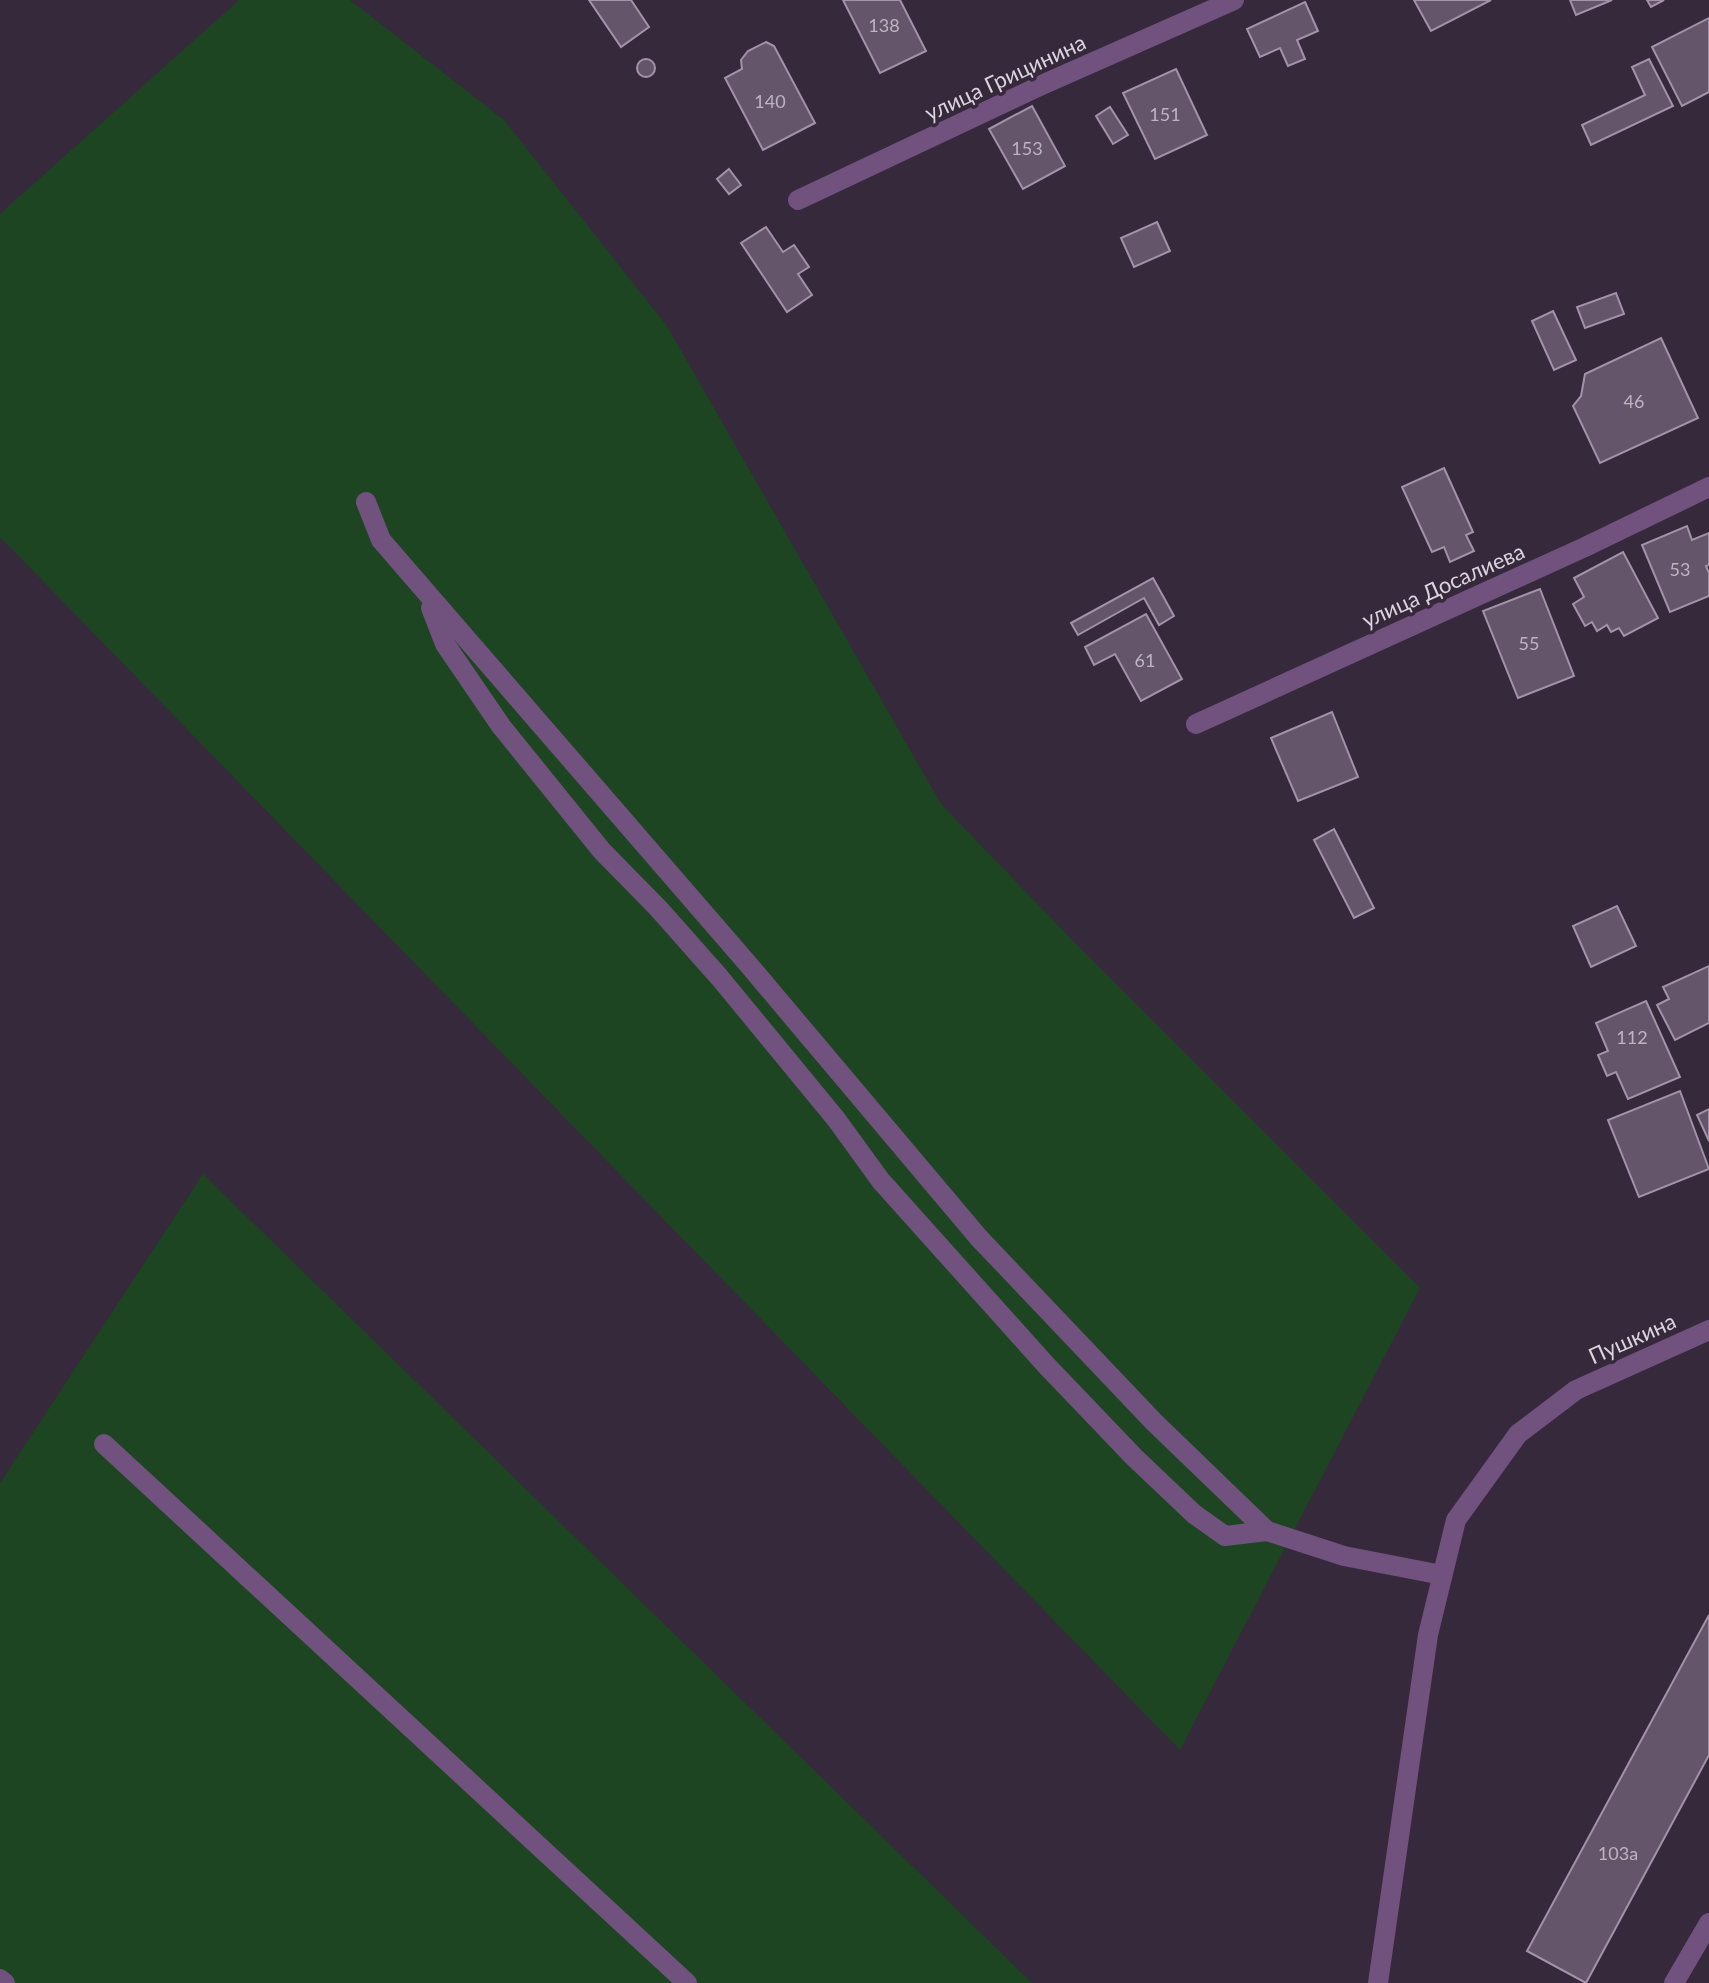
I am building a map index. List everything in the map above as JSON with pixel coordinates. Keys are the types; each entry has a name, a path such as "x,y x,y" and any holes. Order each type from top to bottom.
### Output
{"street":[{"name":"улица Грицинина","path":"798,200 1044,84 1234,0"},
{"name":"улица Досалиева","path":"1196,724 1585,547 1709,487"},
{"path":"366,502 381,540 748,964 979,1238 1154,1422 1267,1531"},
{"path":"423,589 445,644 510,737 602,851 720,978 836,1119 881,1181 1046,1365 1134,1457 1194,1514 1225,1536 1267,1531 1344,1556 1442,1575"},
{"name":"Пушкина","path":"1378,1983 1428,1635 1456,1520 1518,1434 1576,1390 1709,1330"},
{"path":"104,1444 687,1983"},
{"path":"1674,1983 1709,1923"},
{"path":"0,1979 5,1983"}],"green space":[{"path":"239,0 350,0 504,120 667,326 941,804 1082,950 1420,1288 1180,1750 0,537 0,214"},
{"path":"203,1174 1032,1983 0,1983 0,1483"}],"building":[{"path":"589,0 631,0 649,27 621,47"},
{"path":"843,0 900,0 926,51 880,73"},
{"path":"1414,0 1491,0 1431,31"},
{"path":"1570,0 1612,0 1576,15"},
{"path":"1647,0 1664,0 1651,7"},
{"path":"1305,2 1318,31 1297,40 1305,59 1288,66 1280,48 1260,57 1247,29"},
{"path":"1709,18 1709,92 1682,106 1652,47"},
{"path":"766,42 774,46 815,123 763,150 725,78 742,69 741,60 748,51"},
{"path":"646,59 655,68 646,77 637,68"},
{"path":"1649,59 1673,106 1591,145 1582,125 1645,95 1632,67"},
{"path":"1176,69 1207,135 1155,159 1123,93"},
{"path":"1032,106 1065,166 1023,189 989,129"},
{"path":"1110,107 1128,135 1113,144 1096,116"},
{"path":"729,169 741,185 729,194 717,179"},
{"path":"1157,222 1170,251 1134,267 1121,238"},
{"path":"766,227 783,252 794,245 809,267 798,274 812,295 787,312 741,243"},
{"path":"1616,293 1624,314 1585,328 1577,307"},
{"path":"1553,311 1576,360 1554,370 1532,321"},
{"path":"1661,338 1698,418 1600,463 1573,406 1581,396 1585,374"},
{"path":"1444,468 1473,532 1466,535 1474,551 1450,562 1444,547 1432,552 1402,487"},
{"path":"1687,526 1692,540 1709,533 1709,565 1706,566 1709,596 1670,612 1642,545"},
{"path":"1623,552 1658,618 1624,636 1619,628 1611,632 1607,625 1597,631 1592,622 1585,626 1573,604 1584,597 1574,578"},
{"path":"1153,578 1174,616 1159,625 1144,598 1078,635 1071,623"},
{"path":"1540,589 1574,676 1518,698 1483,611"},
{"path":"1146,614 1182,679 1141,701 1115,654 1094,665 1085,647"},
{"path":"1332,712 1358,777 1298,801 1271,738"},
{"path":"1334,829 1374,908 1354,918 1314,840"},
{"path":"1617,906 1636,946 1591,967 1573,926"},
{"path":"1709,966 1709,1023 1675,1040 1657,1005 1669,999 1663,987"},
{"path":"1646,1001 1680,1077 1628,1099 1616,1072 1607,1076 1598,1055 1608,1051 1596,1023"},
{"path":"1680,1091 1709,1169 1639,1197 1608,1120"},
{"path":"1709,1109 1709,1141 1697,1115"},
{"path":"1709,1615 1709,1755 1586,1983 1527,1951"}]}
